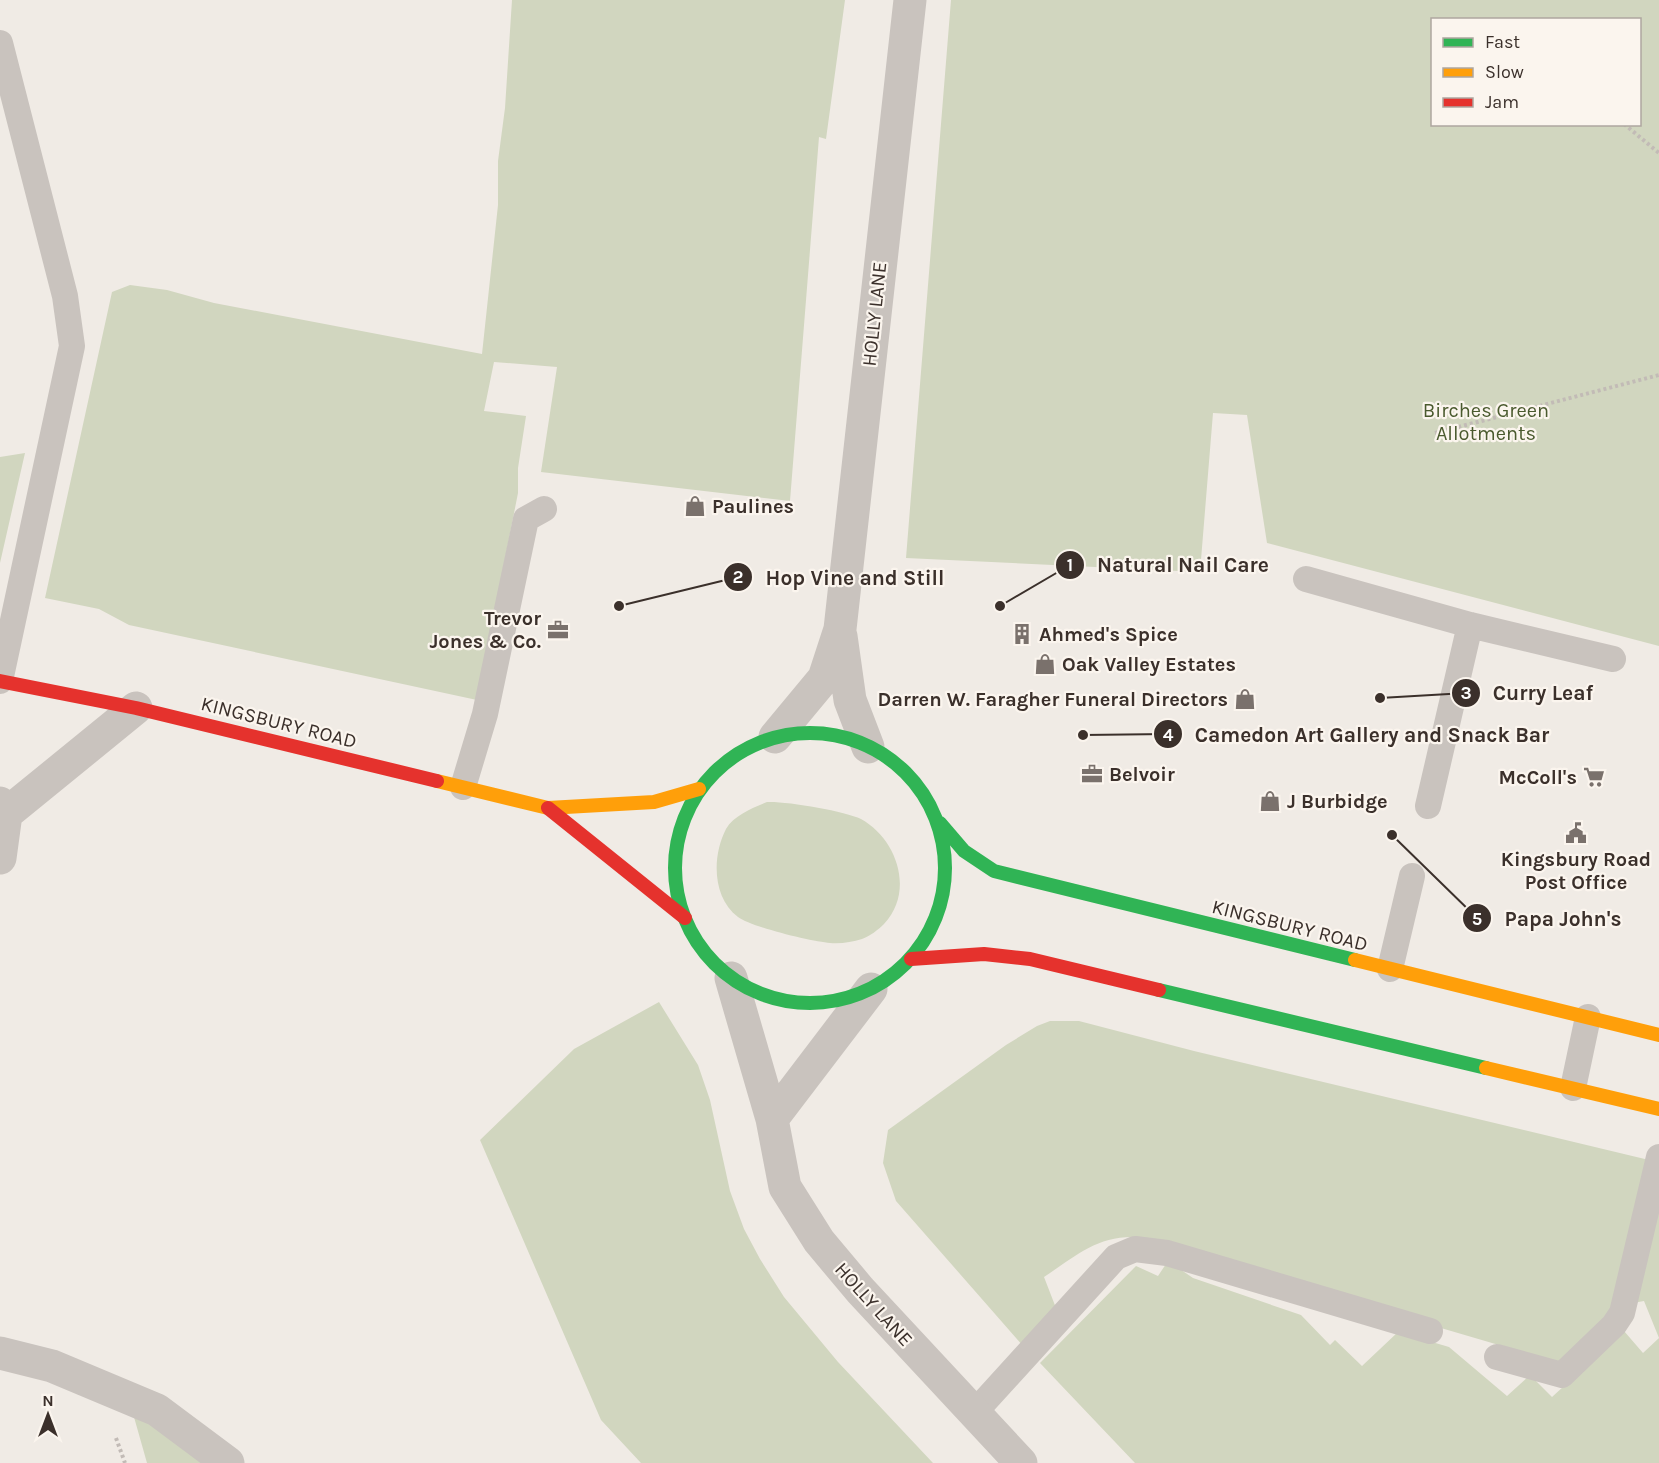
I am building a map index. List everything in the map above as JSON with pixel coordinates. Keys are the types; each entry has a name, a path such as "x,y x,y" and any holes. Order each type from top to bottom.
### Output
{"street":[{"name":"HOLLY LANE","path":"775,737 824,678 840,629 910,0"},
{"name":"HOLLY LANE","path":"840,629 850,700 868,747"},
{"name":"KINGSBURY ROAD","path":"0,681 136,708 548,808 654,802 699,789"},
{"path":"0,858 3,809 136,708"},
{"path":"805,731 830,732 868,747 917,786 933,814 944,841 946,884 933,928 911,958 894,975 871,989 845,998 805,1003 778,999 731,978 702,949 685,918 675,884 678,833 699,789 721,764 747,746 775,737 805,731"},
{"name":"KINGSBURY ROAD","path":"548,808 685,918"},
{"name":"KINGSBURY ROAD","path":"933,814 964,851 994,871 1659,1035"},
{"path":"911,958 984,954 1030,959 1659,1109"},
{"name":"HOLLY LANE","path":"731,978 772,1119 785,1187 819,1241 1021,1463"},
{"path":"772,1119 871,989"},
{"path":"0,1353 52,1366 157,1410 228,1463"}],"lane":[{"path":"0,43 65,296 72,346 0,681"},
{"path":"463,787 485,714 526,519 544,509"},
{"path":"1306,579 1470,625 1613,659"},
{"path":"1428,806 1470,625"},
{"path":"1390,969 1412,876"},
{"path":"1573,1088 1588,1017"},
{"path":"1497,1357 1562,1374 1614,1325 1622,1313 1659,1157"},
{"path":"974,1413 1116,1257 1135,1249 1167,1253 1431,1331"}],"path":[{"path":"1626,126 1659,153"},
{"path":"1435,433 1659,375"}],"green space":[{"path":"512,0 845,0 826,139 819,137 790,501 541,472 557,367 494,362 484,411 526,416 518,468 518,493 477,700 129,625 99,609 45,598 112,292 130,285 167,290 214,303 482,354 498,205 498,161 505,108"},
{"name":"Birches Green Allotments","path":"951,0 1659,0 1659,646 1267,543 1247,415 1213,413 1200,572 906,558"},
{"path":"25,453 0,563 0,457"},
{"path":"767,802 815,807 842,813 861,819 874,828 892,852 898,867 900,882 899,896 893,911 882,926 862,939 830,943 797,937 755,925 738,917 729,909 723,899 717,876 721,840 729,824 744,812"},
{"path":"659,1002 698,1065 710,1100 730,1191 744,1229 760,1259 784,1297 838,1362 933,1463 641,1463 601,1420 480,1140 574,1049"},
{"path":"1050,1021 1079,1021 1194,1051 1649,1160 1612,1313 1560,1363 1132,1237 1107,1241 1085,1250 1044,1277 1056,1308 1024,1347 896,1201 883,1163 888,1130 1006,1045 1037,1026"},
{"path":"1659,1199 1659,1338 1644,1301 1633,1303"},
{"path":"1168,1261 1193,1278 1301,1315 1330,1345 1335,1340 1362,1366 1398,1332 1449,1347 1507,1396 1530,1375 1552,1397 1624,1331 1643,1353 1659,1338 1659,1463 1135,1463 1040,1363 1136,1266 1158,1276"},
{"path":"132,1410 210,1463 147,1463"}],"traffic: fast":[{"path":"810,733 836,735 862,743 885,756 906,772 922,793 935,816 943,842 945,868 943,894 935,920 922,943 906,964 885,980 862,993 836,1001 810,1003 784,1001 758,993 735,980 714,964 698,943 685,920 677,894 675,868 677,842 685,816 698,793 714,772 735,756 758,743 784,735 810,733"},
{"path":"940,823 964,851 994,871 1355,960"},
{"path":"1159,990 1486,1068"}],"traffic: slow":[{"path":"437,781 548,808 654,802 699,789"},
{"path":"1355,960 1659,1035"},
{"path":"1486,1068 1659,1109"}],"traffic: jam":[{"path":"0,681 136,708 437,781"},
{"path":"548,808 685,918"},
{"path":"911,959 984,954 1030,959 1159,990"}],"place":[{"name":"Paulines","path":"695,506"},
{"name":"Hop Vine and Still","path":"619,606"},
{"name":"Natural Nail Care","path":"1000,606"},
{"name":"Trevor Jones & Co.","path":"558,630"},
{"name":"Ahmed's Spice","path":"1022,634"},
{"name":"Oak Valley Estates","path":"1045,664"},
{"name":"Curry Leaf","path":"1380,698"},
{"name":"Darren W. Faragher Funeral Directors","path":"1245,699"},
{"name":"Camedon Art Gallery and Snack Bar","path":"1083,735"},
{"name":"Belvoir","path":"1092,774"},
{"name":"McColl's","path":"1594,777"},
{"name":"J Burbidge","path":"1270,801"},
{"name":"Kingsbury Road Post Office","path":"1576,833"},
{"name":"Papa John's","path":"1392,835"}]}
